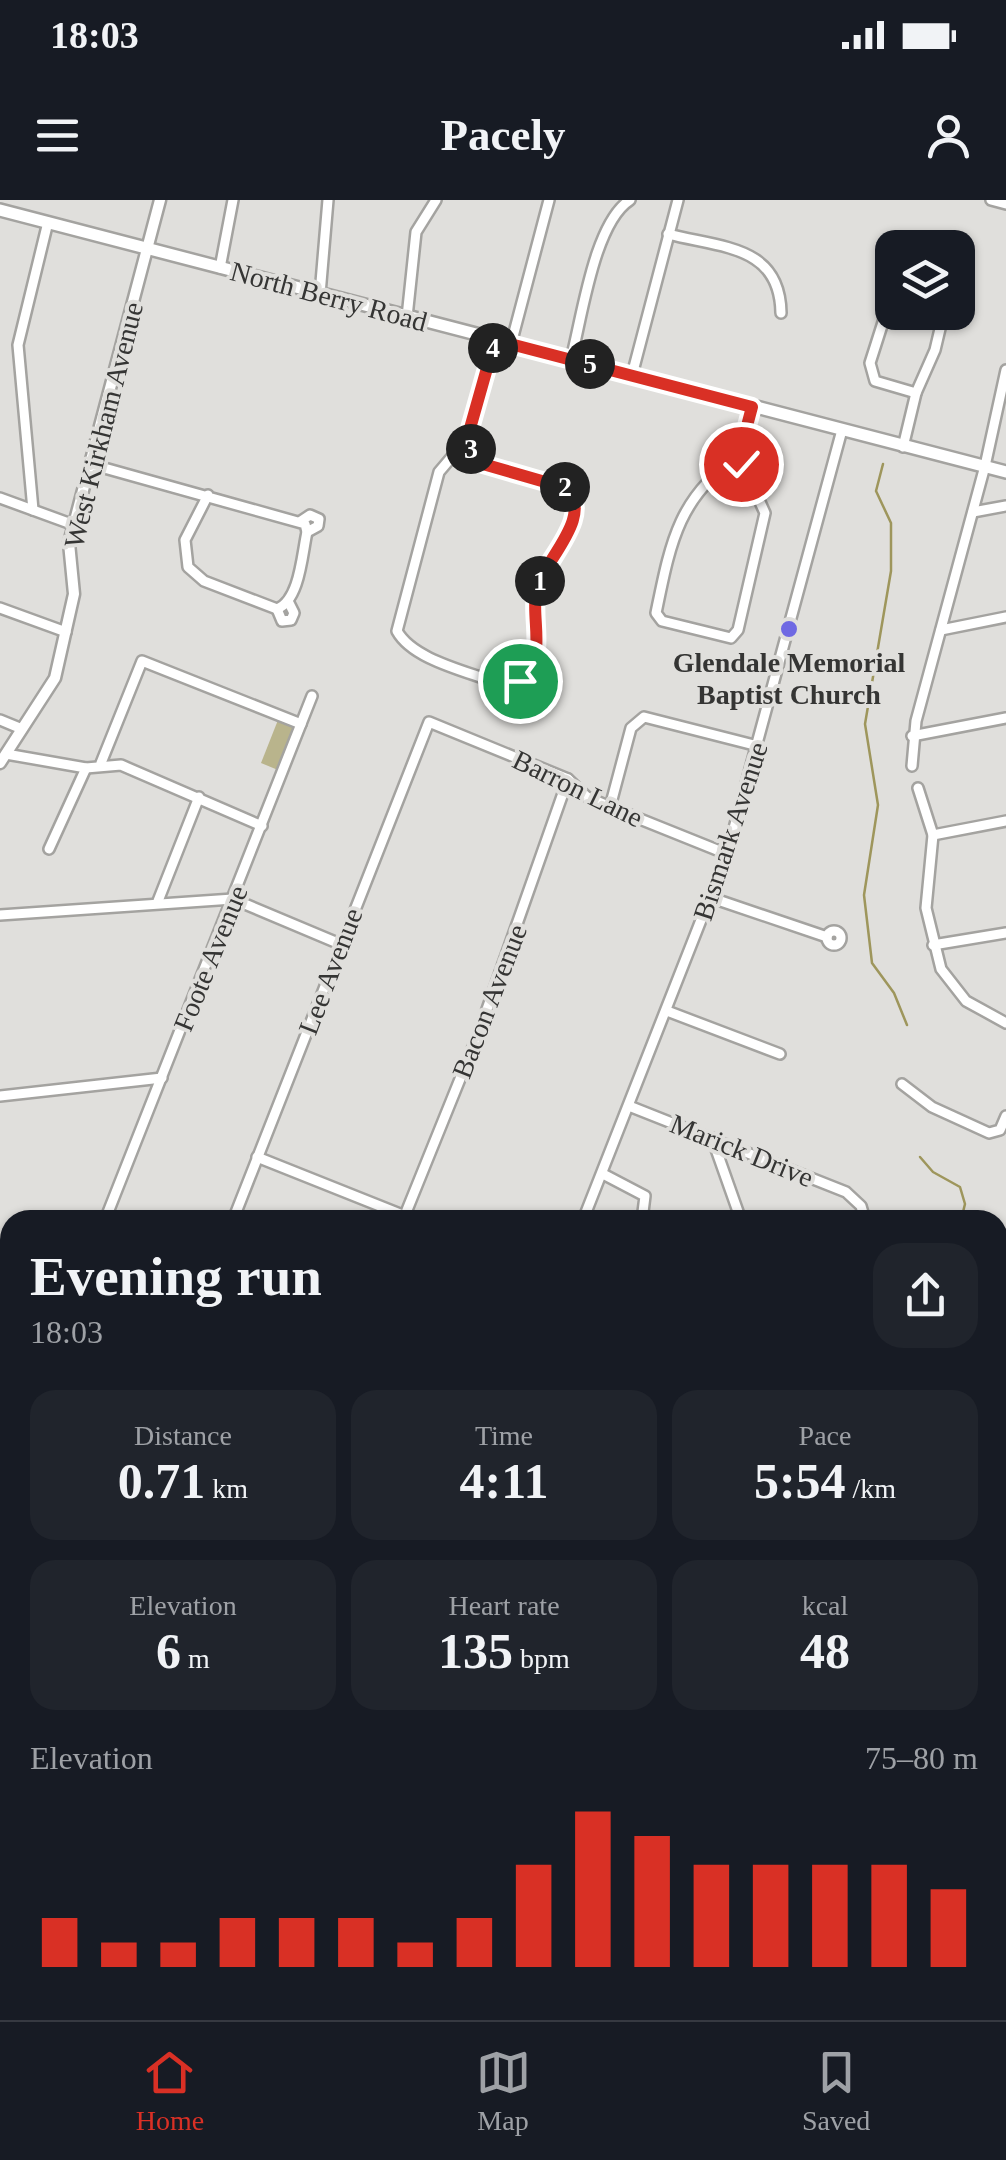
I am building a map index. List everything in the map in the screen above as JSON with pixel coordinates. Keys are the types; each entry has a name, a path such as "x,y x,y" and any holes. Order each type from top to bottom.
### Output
{"main road":[{"name":"North Berry Road","path":"0,210 1006,472"}],"street":[{"name":"West Kirkham Avenue","path":"3,759 52,685 74,594 68,550 160,200"},
{"path":"220,268 233,200"},
{"path":"320,294 328,200"},
{"path":"408,316 416,232 436,200"},
{"path":"511,344 549,200"},
{"path":"571,359 605,228 618,208 630,200"},
{"path":"632,375 678,200"},
{"path":"990,200 1006,204"},
{"path":"33,510 18,345 48,222"},
{"path":"668,234 750,255 765,264 781,290 781,313"},
{"path":"882,330 871,373 875,381 916,392"},
{"path":"903,447 916,392 940,330"},
{"path":"450,458 566,488 575,500 573,519 537,587 536,658 528,674 510,684 497,684 418,651 404,644 397,631 439,472 450,458 467,439 495,340"},
{"path":"912,766 912,736 985,466 1006,370"},
{"path":"739,456 760,494 765,513 738,630 731,638 662,621 656,614 686,505 710,475 739,456 752,407"},
{"name":"Bismark Avenue","path":"587,1210 727,854 842,430"},
{"path":"467,439 476,462"},
{"path":"90,464 208,496 304,526 289,603 277,609 204,581 188,568 184,540 208,496"},
{"path":"0,498 74,526"},
{"path":"972,512 1006,506"},
{"path":"0,608 66,632"},
{"path":"941,630 1006,617"},
{"path":"101,764 142,661 302,724"},
{"name":"Foote Avenue","path":"109,1210 312,696"},
{"path":"610,807 631,728 644,717 758,746"},
{"path":"912,736 1006,718"},
{"path":"0,720 22,729"},
{"name":"Barron Lane","path":"429,722 568,779 587,797 727,854"},
{"name":"Lee Avenue","path":"237,1210 429,722"},
{"path":"3,759 86,768 122,765 262,826"},
{"path":"49,849 86,768"},
{"name":"Bacon Avenue","path":"407,1210 479,1032 568,779"},
{"path":"918,788 933,835 926,878 933,945 942,969 966,1002 1006,1022"},
{"path":"158,901 199,797"},
{"path":"933,835 1006,822"},
{"path":"709,897 826,937"},
{"path":"0,915 158,901 233,899 340,944"},
{"path":"933,945 1006,933"},
{"path":"666,1011 780,1054"},
{"path":"0,1096 162,1078"},
{"path":"902,1084 947,1114 989,1134 1000,1130 1006,1116"},
{"name":"Marick Drive","path":"629,1106 854,1197 860,1210"},
{"path":"712,1138 737,1210"},
{"path":"258,1157 385,1210"},
{"path":"603,1174 645,1196 643,1210"}],"shaded area":[{"path":"278,720 296,727 278,770 261,763"}],"waterway":[{"path":"883,464 876,491 891,523 891,571 865,724 878,805 864,895 872,963 894,993 907,1025"},
{"path":"920,1157 933,1172 960,1187 964,1210"}],"place":[{"name":"Glendale Memorial Baptist Church","path":"789,629"}],"route":[{"path":"520,681 536,658 537,587 573,519 575,500 566,488 476,462 467,439 495,340 752,407 739,456 741,464"}]}
